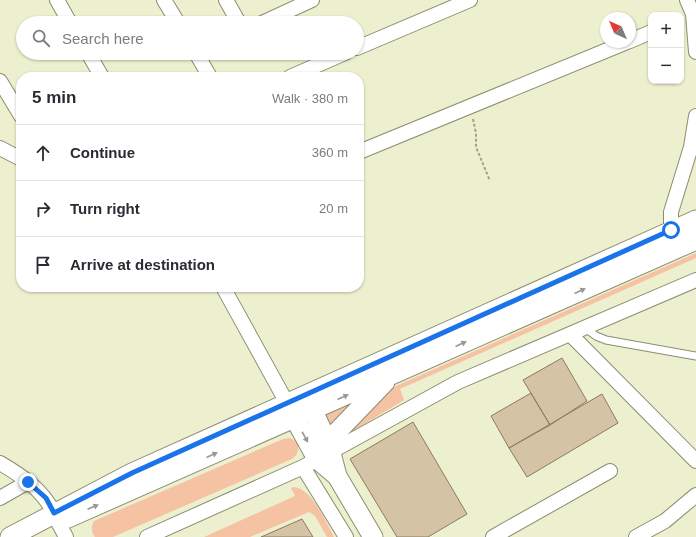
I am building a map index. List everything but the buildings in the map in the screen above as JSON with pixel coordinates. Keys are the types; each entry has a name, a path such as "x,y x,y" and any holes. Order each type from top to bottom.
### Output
{"main road":[{"path":"299,407 671,230 696,220"},
{"path":"18,537 59,524 132,473 299,407 393,374 696,240"},
{"path":"320,455 334,435 393,374"},
{"path":"299,407 320,455 337,476 373,537"},
{"path":"10,537 59,524"}],"street":[{"path":"57,0 66,16"},
{"path":"164,0 174,16"},
{"path":"226,0 235,16"},
{"path":"277,16 312,0"},
{"path":"364,45 470,0"},
{"path":"687,0 687,17 696,52"},
{"path":"636,38 648,33"},
{"path":"364,150 612,48"},
{"path":"92,60 99,72"},
{"path":"200,60 207,72"},
{"path":"301,72 329,60"},
{"path":"0,81 16,108"},
{"path":"671,230 671,212 691,147 696,121"},
{"path":"0,148 16,156"},
{"path":"147,537 320,455 458,382 696,280"},
{"path":"226,292 299,407"},
{"path":"570,334 696,461"},
{"path":"320,455 346,537"},
{"path":"0,463 28,482 46,498 59,524"},
{"path":"493,537 610,471"},
{"path":"0,498 28,482"},
{"path":"636,537 665,521 696,495"}],"lane":[{"path":"584,327 596,336 606,340 696,356"}],"path":[{"path":"468,107 476,129 476,147 490,181"}],"shaded area":[{"path":"696,253 696,258 400,389 404,400 341,438 383,394 396,386"},
{"path":"361,400 330,432 326,415"},
{"path":"290,438 296,442 298,448 297,454 292,459 113,537 95,537 92,531 94,521 283,439"},
{"path":"294,487 307,493 323,515 334,537 327,537 315,516 309,512 250,537 204,537 295,496 291,488"}],"route":[{"path":"28,482 46,498 54,513 132,473 671,230"}]}
